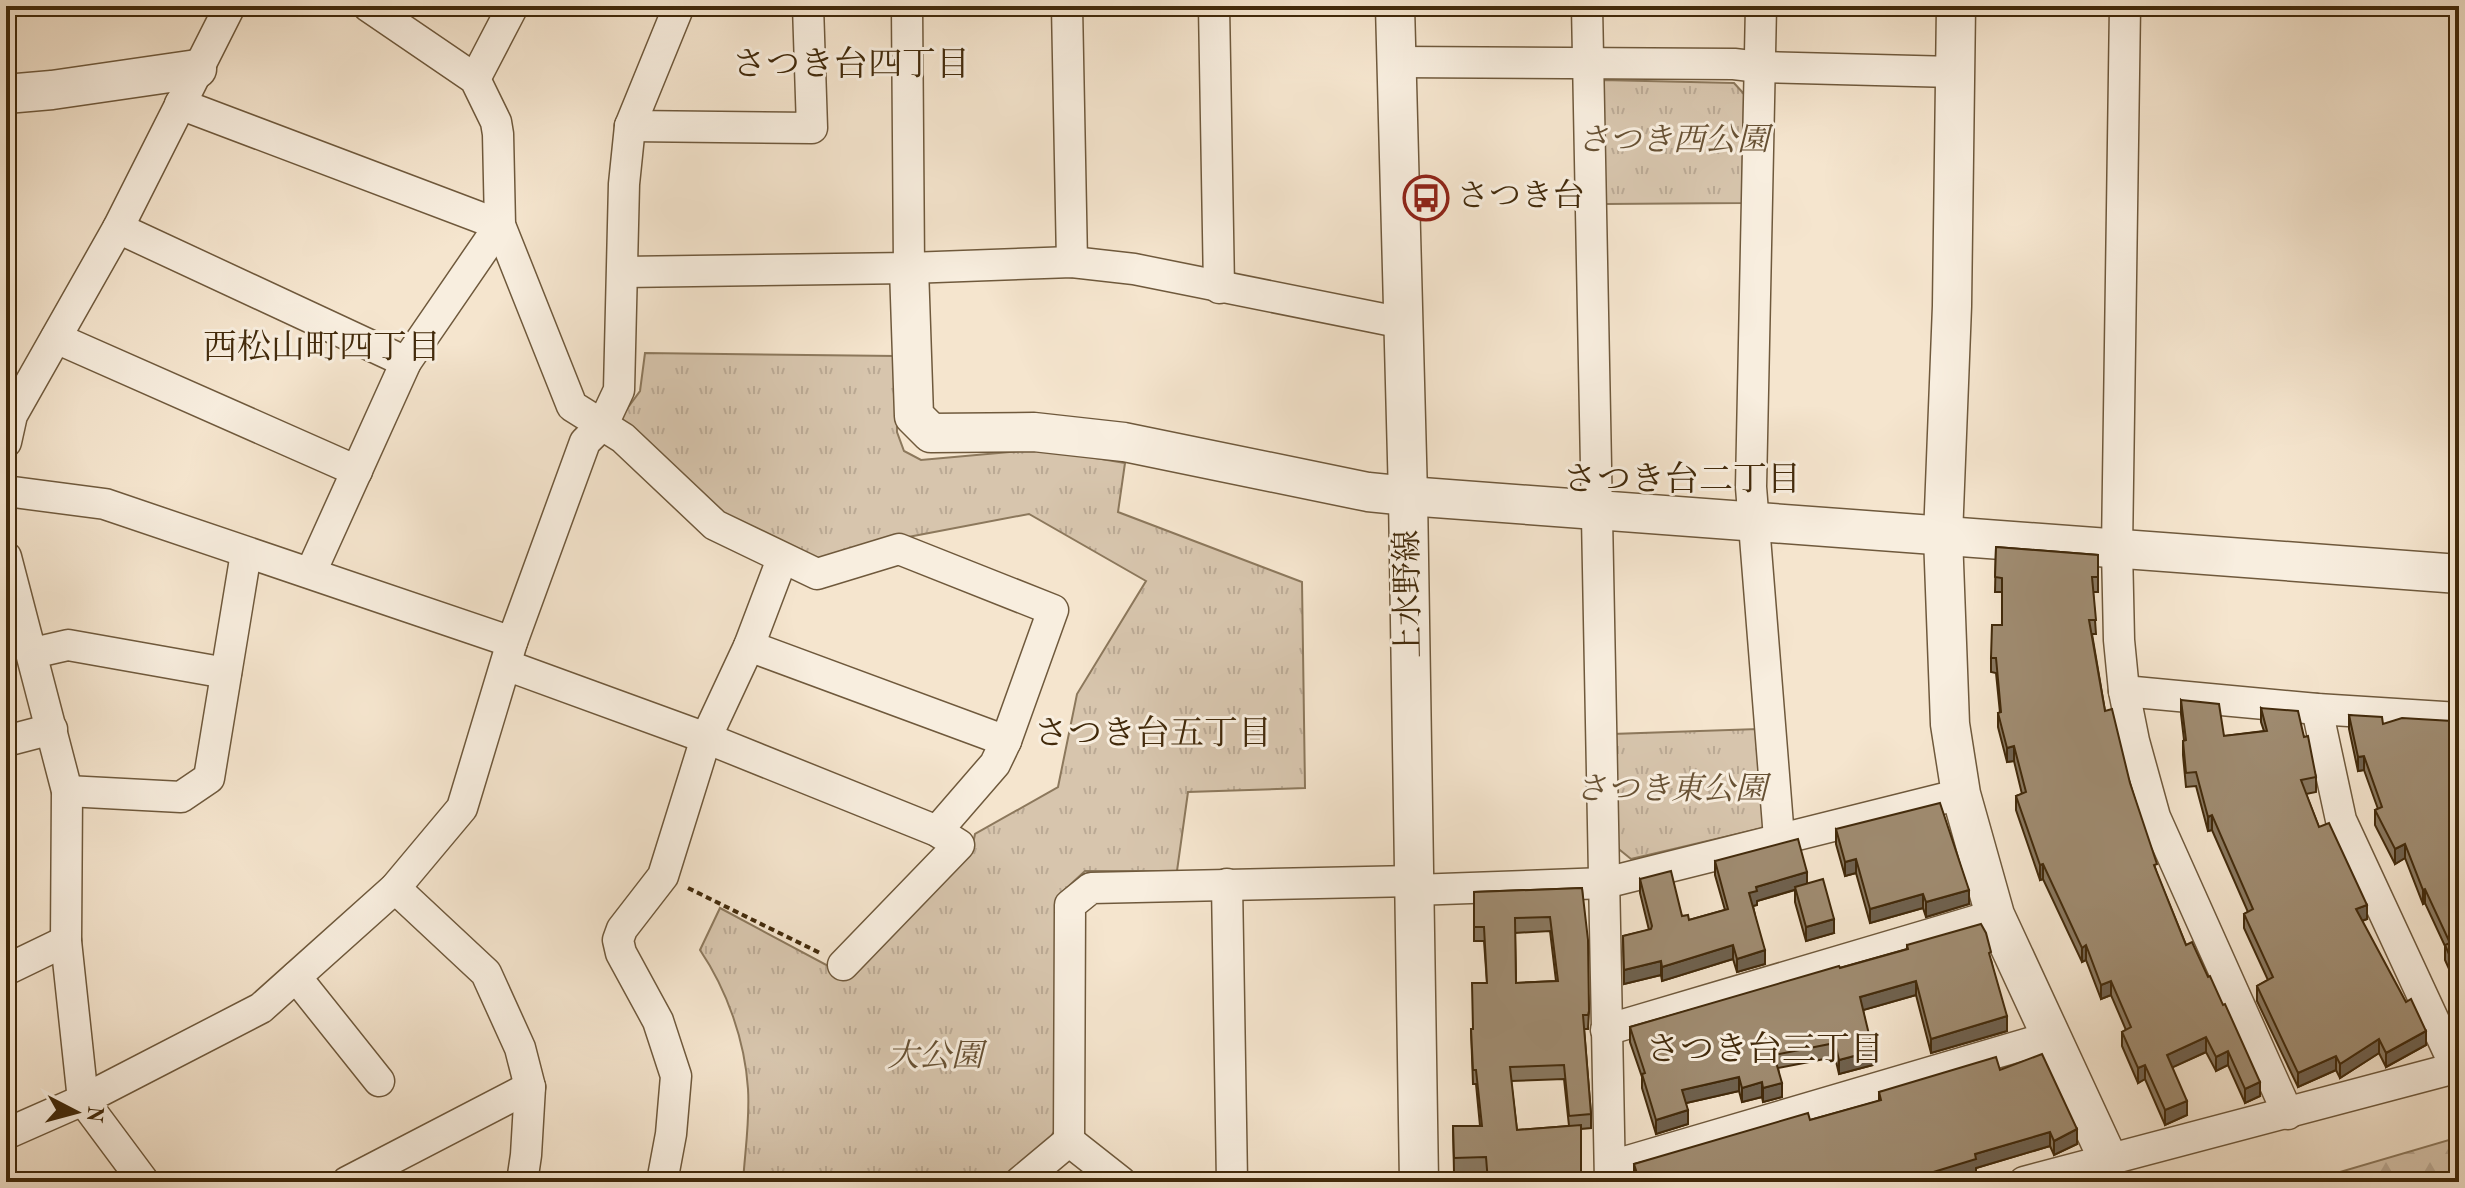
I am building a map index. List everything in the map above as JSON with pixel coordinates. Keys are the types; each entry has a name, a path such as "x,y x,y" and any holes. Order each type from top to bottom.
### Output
{"street":[{"path":"6,442 12,415 118,228 230,6"},
{"path":"368,6 475,79 496,122 500,225 572,406 623,438 715,525 817,574 899,549 1053,610 995,764 937,831"},
{"path":"475,79 513,6"},
{"path":"6,1134 83,1100 261,1008 395,888 462,808 509,653 585,442 603,424 619,390 624,184 630,126 679,6"},
{"path":"630,126 812,128 808,6"},
{"path":"907,6 909,268 914,416 931,433 1034,432 1124,442 1368,492 1408,496 1753,519 2459,574"},
{"path":"1067,6 1072,262"},
{"path":"1214,6 1219,288"},
{"name":"上水野線","path":"1395,6 1408,496 1419,1182"},
{"path":"1587,6 1610,1174 2050,1037"},
{"path":"1761,6 1751,487 1779,838"},
{"path":"1956,6 1952,306 1943,536 1950,724 1961,794 1995,915 2108,1159"},
{"path":"2125,6 2117,549 2119,640 2124,691 2155,817 2288,1114"},
{"path":"1396,62 1734,64 1954,72"},
{"path":"6,94 197,69"},
{"path":"180,104 500,225"},
{"path":"311,572 406,362 500,225"},
{"path":"118,228 406,362"},
{"path":"623,272 1072,262 1134,269 1403,323"},
{"path":"56,338 357,471"},
{"path":"6,491 105,504 311,572 937,831 959,845 843,965"},
{"path":"67,791 181,797 209,778 246,553"},
{"path":"6,557 67,791 66,941 83,1100 144,1182"},
{"path":"662,1182 671,1134 676,1076 658,1021 621,953 618,940 622,929 663,876 706,738 749,646 782,559"},
{"path":"33,653 68,645 226,673"},
{"path":"749,646 1006,741"},
{"path":"2124,691 2317,709 2459,718"},
{"path":"2024,1182 2458,1067 2341,820 2317,709"},
{"path":"6,741 52,729"},
{"path":"1020,1182 1069,1141 1070,905 1091,888 1227,884 1414,886 1605,883 1961,794"},
{"path":"1227,884 1232,1182"},
{"path":"395,888 486,973 520,1048 530,1087 522,1182"},
{"path":"1606,1030 1995,915"},
{"path":"6,970 66,941"},
{"path":"296,977 379,1081"},
{"path":"347,1182 530,1087"},
{"path":"1069,1141 1121,1182"}],"path":[{"path":"663,876 843,965"}],"green space":[{"name":"さつき西公園","path":"1602,80 1734,83 1744,94 1742,203 1606,204"},
{"name":"大公園","path":"645,353 896,356 897,432 904,451 921,460 1042,449 1125,463 1118,512 1302,582 1305,788 1188,792 1177,871 1085,871 1057,897 1058,1125 1047,1143 996,1182 743,1182 748,1101 743,1053 726,999 700,950 720,908 845,975 972,849 975,834 1058,787 1077,694 1146,581 1029,514 903,538 830,563 724,519 618,421 640,391"},
{"name":"さつき東公園","path":"1758,729 1767,827 1631,859 1615,846 1612,734"},
{"path":"2459,1137 2459,1182 2306,1182"}],"building":[{"path":"1996,547 2098,555 2098,577 2092,577 2096,620 2089,620 2105,711 2112,709 2130,783 2157,864 2154,865 2186,945 2192,942 2225,1004 2260,1082 2245,1089 2228,1051 2216,1057 2206,1037 2167,1055 2187,1101 2165,1110 2145,1065 2138,1068 2122,1032 2131,1027 2111,981 2101,985 2086,945 2082,948 2043,864 2040,865 2016,796 2026,792 2014,746 2007,748 1998,713 2001,712 1996,658 1991,658 1992,625 2002,625 2002,578 1995,577"},
{"path":"2181,700 2219,704 2224,736 2267,731 2261,708 2298,711 2304,737 2308,736 2316,777 2301,780 2319,827 2329,823 2367,905 2356,909 2406,1002 2411,999 2426,1031 2386,1053 2379,1039 2340,1064 2336,1056 2298,1073 2257,986 2273,977 2244,914 2253,909 2212,815 2208,817 2196,772 2186,773"},
{"path":"2349,715 2382,717 2383,724 2402,718 2452,721 2459,737 2459,977 2445,945 2450,943 2423,890 2405,844 2395,849 2375,810 2382,807 2364,756 2358,757"},
{"path":"1940,803 1969,890 1926,902 1923,894 1870,909 1856,859 1845,862 1836,829"},
{"path":"1798,839 1807,872 1756,887 1757,891 1749,893 1765,950 1737,959 1733,945 1662,967 1661,961 1624,970 1623,936 1651,929 1652,926 1640,879 1671,871 1682,916 1688,915 1689,920 1728,909 1715,861"},
{"path":"1823,879 1834,919 1806,927 1795,887"},
{"path":"1582,888 1588,940 1589,1011 1588,1015 1583,1015 1591,1114 1569,1116 1564,1065 1510,1067 1517,1130 1581,1125 1581,1173 1585,1173 1586,1182 1488,1182 1486,1157 1454,1158 1453,1126 1482,1126 1476,1070 1473,1070 1472,983 1487,983 1484,927 1474,927 1474,892","holes":["1550,917 1558,981 1516,983 1515,918"]},
{"path":"1981,924 2007,1016 1931,1039 1916,981 1860,997 1873,1051 1839,1060 1835,1043 1774,1055 1782,1083 1763,1088 1762,1082 1742,1088 1739,1077 1682,1090 1688,1110 1656,1120 1630,1027 1908,949 1907,945"},
{"path":"2042,1054 2077,1129 2054,1141 2050,1132 1975,1154 1976,1159 1927,1174 1928,1178 1907,1182 1635,1182 1639,1180 1634,1164 1808,1113 1810,1120 1881,1100 1879,1092 1996,1057 2000,1070"}],"place":[{"name":"さつき台","path":"1426,198"}],"district":[{"name":"さつき台四丁目","path":"851,66"},
{"name":"西松山町四丁目","path":"322,349"},
{"name":"さつき台二丁目","path":"1682,481"},
{"name":"さつき台五丁目","path":"1153,735"},
{"name":"さつき台三丁目","path":"1765,1051"}]}
